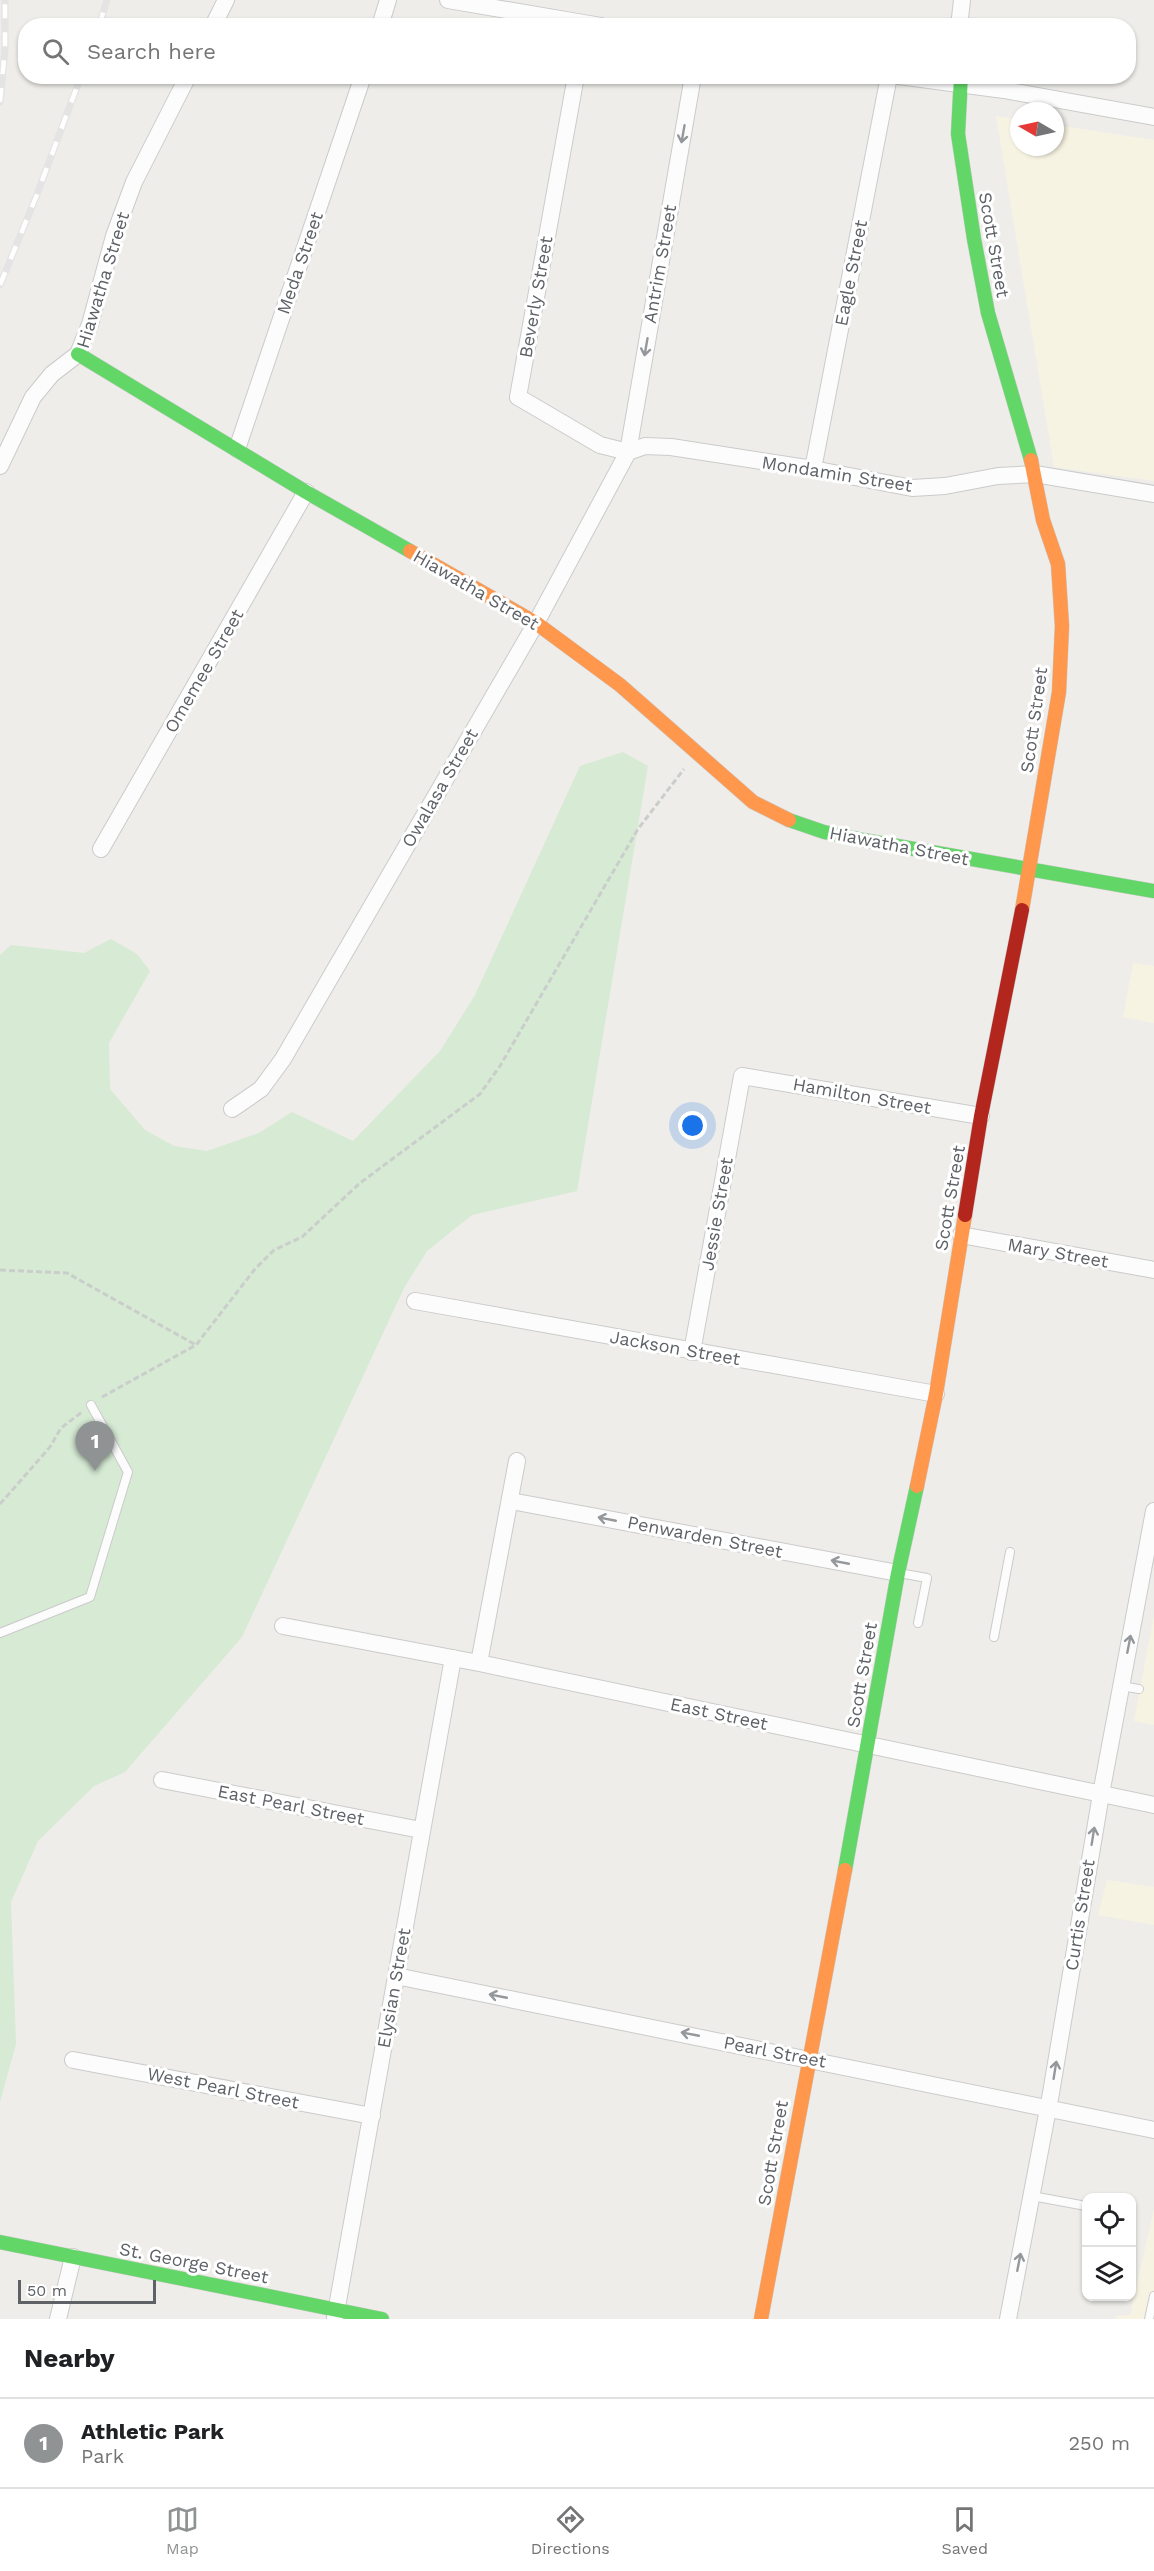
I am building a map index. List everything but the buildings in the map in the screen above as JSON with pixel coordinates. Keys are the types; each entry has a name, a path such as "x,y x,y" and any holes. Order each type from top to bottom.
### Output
{"street":[{"path":"217,18 226,0"},
{"path":"382,18 388,0"},
{"path":"448,0 551,18"},
{"path":"961,18 962,0"},
{"name":"Hiawatha Street","path":"184,84 134,182 114,236 96,303 78,354 306,492 536,623 620,685 718,773 764,809 802,826 843,836 1154,891"},
{"name":"Meda Street","path":"237,449 360,84"},
{"name":"Beverly Street","path":"575,84 518,397 600,445 628,452"},
{"name":"Antrim Street","path":"628,452 692,84"},
{"name":"Eagle Street","path":"813,469 887,84"},
{"name":"Scott Street","path":"760,2319 868,1746 898,1573 948,1342 961,1235 981,1116 1030,870 1059,692 1062,626 1058,564 1043,520 1035,474 988,313 958,134 961,84"},
{"path":"982,84 1154,117"},
{"path":"0,466 33,398 52,374 78,354"},
{"name":"Mondamin Street","path":"628,452 657,445 813,469 912,488 945,486 998,476 1035,474 1154,494"},
{"name":"Owalasa Street","path":"232,1109 261,1089 283,1059 536,623 628,452"},
{"name":"Omemee Street","path":"101,849 306,492"},
{"name":"Hamilton Street","path":"742,1076 981,1116"},
{"name":"Jessie Street","path":"692,1352 742,1076"},
{"name":"Mary Street","path":"961,1235 1154,1270"},
{"name":"Jackson Street","path":"415,1300 692,1352 936,1394"},
{"path":"479,1663 517,1461"},
{"name":"Penwarden Street","path":"511,1501 898,1573"},
{"name":"Curtis Street","path":"1008,2319 1048,2108 1101,1794 1154,1511"},
{"name":"East Street","path":"282,1626 479,1663 1154,1805"},
{"name":"Elysian Street","path":"335,2314 453,1658"},
{"name":"East Pearl Street","path":"162,1780 421,1830"},
{"name":"Pearl Street","path":"396,1976 1048,2108 1117,2128 1154,2130"},
{"name":"West Pearl Street","path":"73,2060 372,2116"},
{"name":"St. George Street","path":"0,2242 335,2314 382,2319"},
{"path":"58,2319 73,2257"}],"lane":[{"path":"0,1633 90,1597 128,1472 91,1405"},
{"path":"994,1637 1010,1552"},
{"path":"898,1573 927,1578 918,1623"},
{"path":"1121,1686 1139,1689"},
{"path":"1032,2196 1082,2205"},
{"path":"1149,2319 1154,2296"}],"path":[{"path":"0,1504 50,1447 61,1428 111,1390 196,1345 255,1269 274,1250 302,1237 360,1183 480,1094 505,1058 638,829 688,765"},
{"path":"0,1270 67,1273 196,1345"}],"shaded area":[{"path":"996,116 1010,118 1010,156 1064,156 1064,126 1154,140 1154,481 1054,467"},
{"path":"1133,963 1154,966 1154,1023 1123,1017"},
{"path":"1154,1615 1154,1725 1134,1721"},
{"path":"1107,1880 1154,1887 1154,1925 1098,1915"},
{"path":"1154,2209 1154,2319 1116,2319 1116,2316 1130,2315 1133,2301 1136,2301 1136,2288"}],"green space":[{"path":"623,752 648,766 577,1191 472,1215 427,1251 404,1288 242,1637 125,1772 94,1786 38,1841 11,1902 16,2044 0,2102 0,955 11,945 84,953 111,939 137,954 150,971 109,1043 110,1089 145,1130 174,1146 207,1151 259,1133 292,1112 353,1141 440,1051 475,995 580,766"}],"railway":[{"path":"0,102 5,49 5,0"},
{"path":"101,18 107,0"},
{"path":"0,285 78,84"}],"traffic: fast":[{"path":"961,84 958,134 974,239 988,313 1031,460"},
{"path":"78,354 306,492 410,551"},
{"path":"789,820 824,832 863,840 1154,891"},
{"path":"845,1870 898,1573 917,1486"},
{"path":"0,2242 382,2319"}],"traffic: slow":[{"path":"1022,910 1059,692 1062,626 1058,564 1043,520 1031,460"},
{"path":"410,551 536,623 620,685 753,802 789,820"},
{"path":"917,1486 936,1394 965,1215"},
{"path":"761,2319 845,1870"}],"traffic: jam":[{"path":"965,1215 981,1116 1022,910"}],"place":[{"name":"Athletic Park","path":"95,1471"}]}
